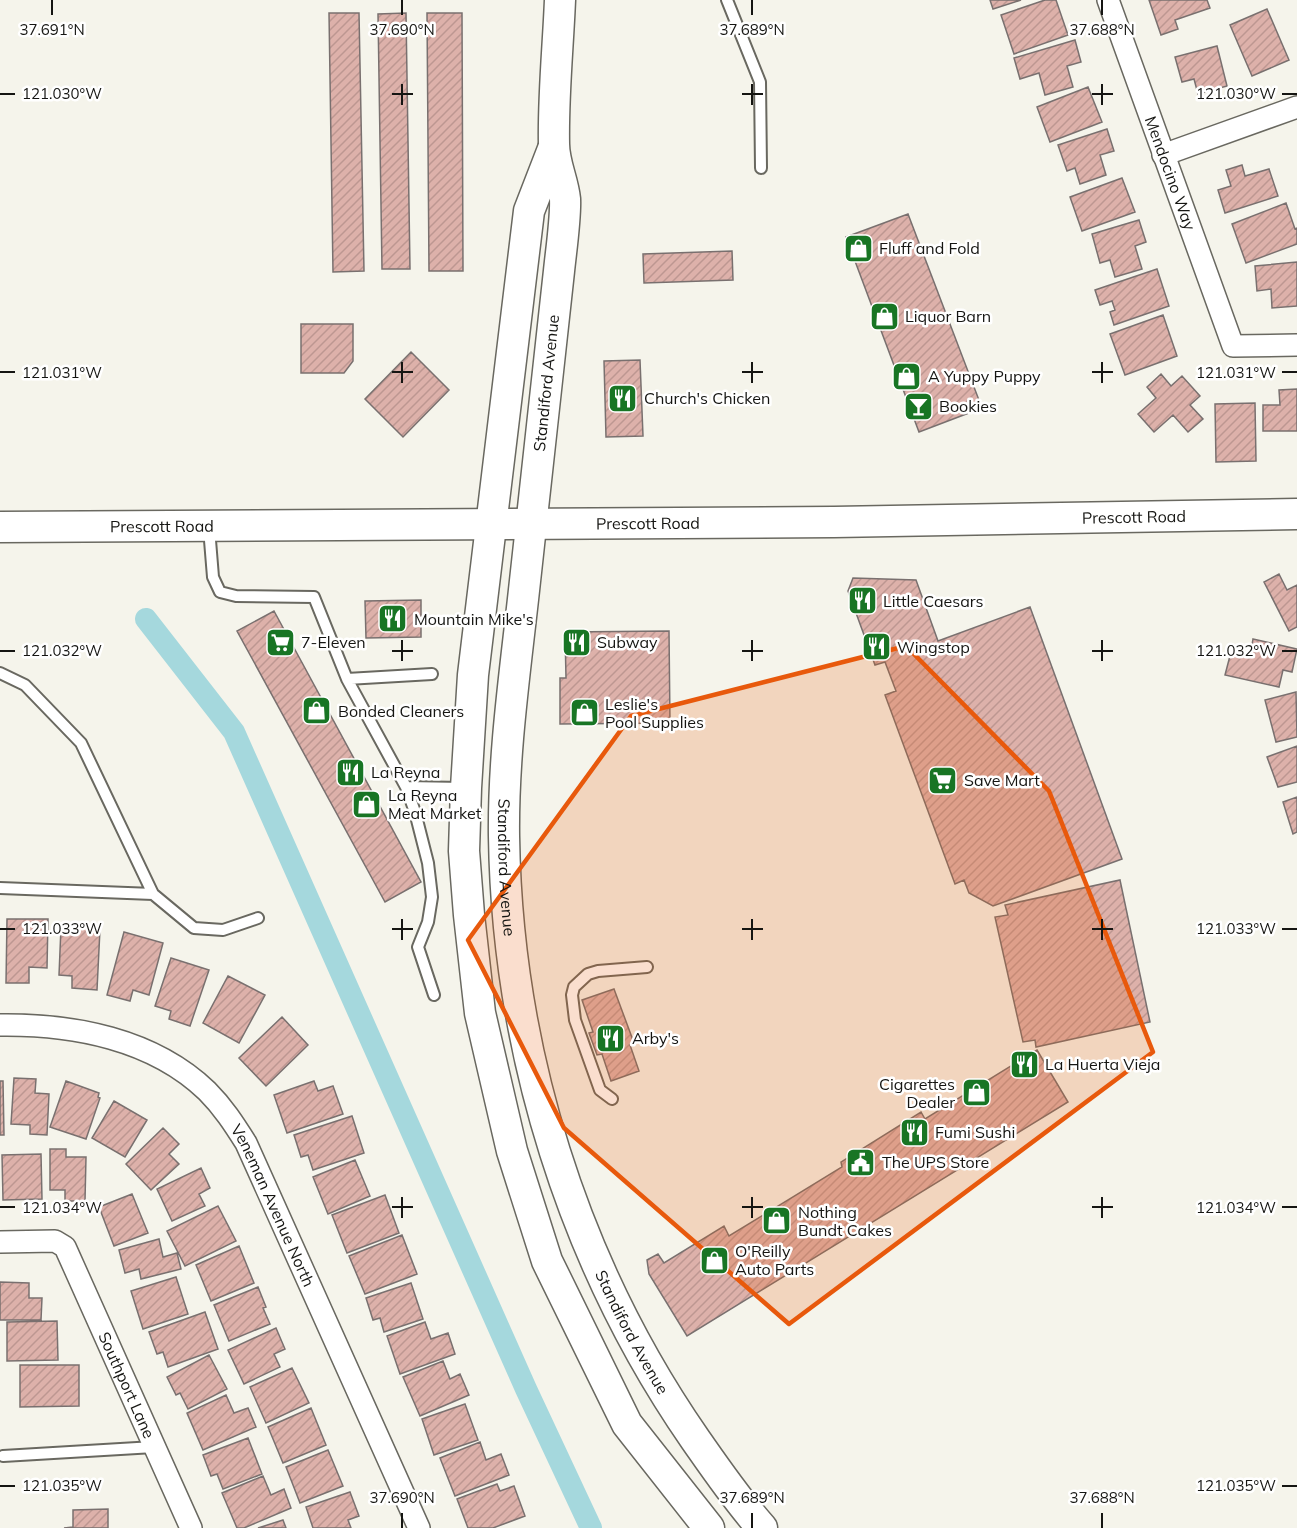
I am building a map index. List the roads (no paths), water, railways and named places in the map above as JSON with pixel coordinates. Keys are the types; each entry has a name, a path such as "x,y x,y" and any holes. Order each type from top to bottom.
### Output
{"main road":[{"name":"Standiford Avenue","path":"560,0 553,149 565,199 532,522 511,696 505,777 504,848 508,921 521,1016 536,1088 558,1163 588,1242 617,1307 671,1404 711,1463 762,1528"},
{"name":"Standiford Avenue","path":"553,149 530,211 473,675 464,851 480,1013 512,1151 547,1262 627,1424 709,1528"},
{"name":"Prescott Road","path":"0,527 209,527 532,522 834,522 1297,514"},
{"path":"492,1065 510,1088 567,1241 574,1245 588,1242"}],"street":[{"name":"Mendocino Way","path":"1108,0 1233,346 1297,345"},
{"path":"1163,155 1297,107"},
{"name":"Veneman Avenue North","path":"0,1025 45,1025 82,1031 132,1046 181,1070 206,1091 228,1115 246,1143 418,1528"},
{"name":"Southport Lane","path":"0,1242 55,1241 65,1247 191,1528"}],"lane":[{"path":"727,0 760,82 761,168"},
{"path":"209,527 213,577 220,592 236,596 314,597 347,679 406,787 428,863 432,897 428,922 418,947 434,994"},
{"path":"0,673 25,685 81,743 153,894 194,928 223,930 258,918"},
{"path":"347,679 432,674"},
{"path":"406,787 466,788"},
{"path":"0,888 153,894"},
{"path":"612,1100 600,1090 575,1020 572,995 574,987 588,974 598,971 647,967"},
{"path":"3,1456 154,1447"}],"waterway":[{"path":"146,619 234,732 526,1389 591,1528"}],"place":[{"name":"Fluff and Fold","path":"858,248"},
{"name":"Liquor Barn","path":"884,316"},
{"name":"A Yuppy Puppy","path":"907,376"},
{"name":"Church's Chicken","path":"623,398"},
{"name":"Bookies","path":"918,406"},
{"name":"Little Caesars","path":"862,601"},
{"name":"Mountain Mike's","path":"393,619"},
{"name":"7-Eleven","path":"280,642"},
{"name":"Subway","path":"576,642"},
{"name":"Wingstop","path":"876,647"},
{"name":"Bonded Cleaners","path":"317,711"},
{"name":"Leslie's Pool Supplies","path":"584,713"},
{"name":"La Reyna","path":"350,772"},
{"name":"Save Mart","path":"943,780"},
{"name":"La Reyna Meat Market","path":"367,804"},
{"name":"Arby's","path":"611,1038"},
{"name":"La Huerta Vieja","path":"1024,1064"},
{"name":"Cigarettes Dealer","path":"976,1093"},
{"name":"Fumi Sushi","path":"914,1132"},
{"name":"The UPS Store","path":"861,1162"},
{"name":"Nothing Bundt Cakes","path":"777,1221"},
{"name":"O'Reilly Auto Parts","path":"714,1260"}]}
